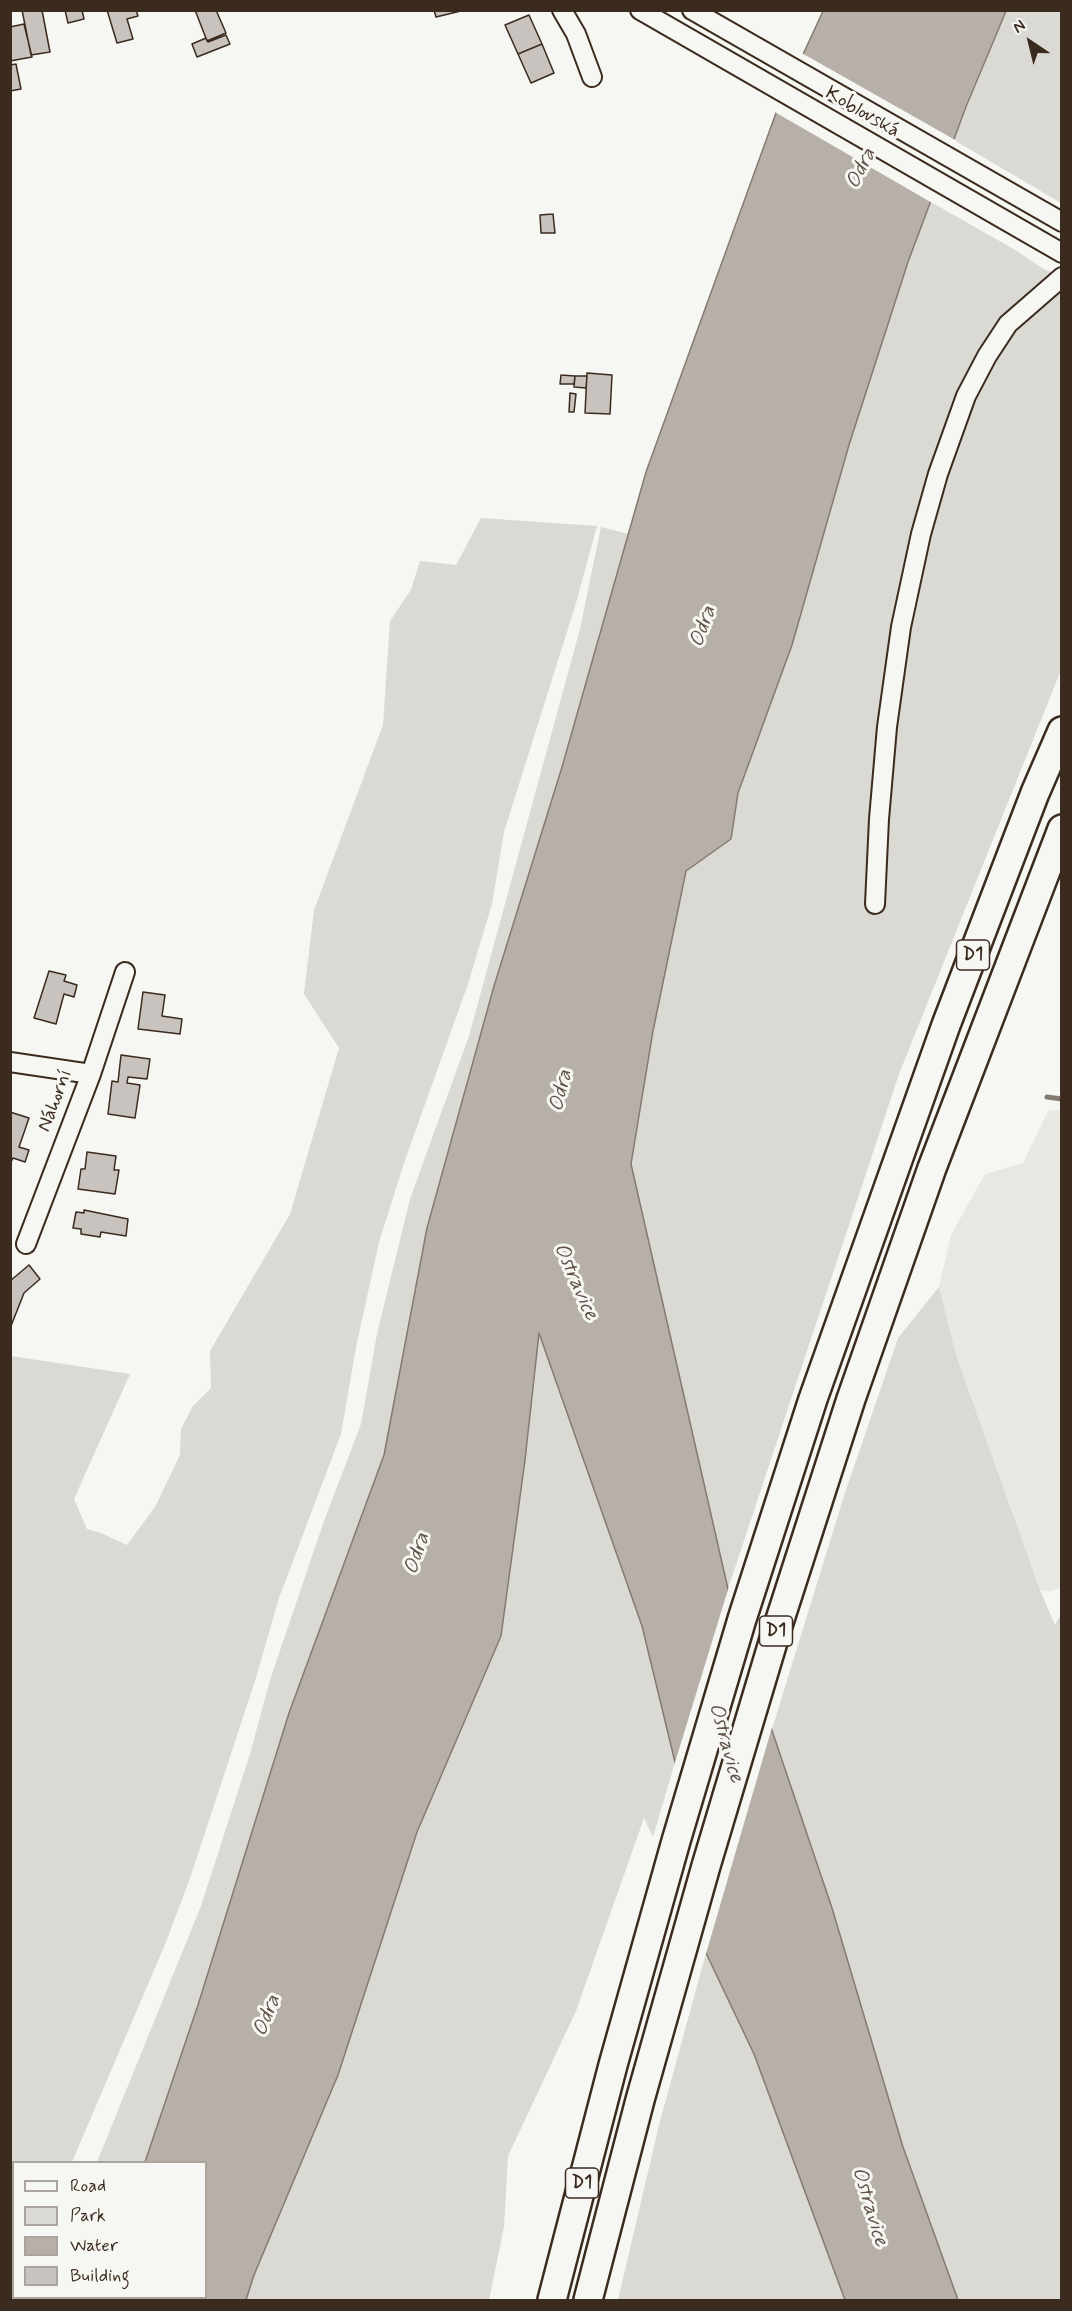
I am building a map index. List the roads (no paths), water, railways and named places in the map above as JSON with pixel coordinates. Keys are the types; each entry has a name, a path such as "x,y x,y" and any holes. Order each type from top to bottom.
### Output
{"highway":[{"name":"D1","path":"552,2301 613,2065 676,1841 742,1619 813,1399 946,1025 1035,793 1062,731"},
{"name":"D1","path":"588,2301 640,2100 706,1866 776,1632 851,1399 932,1168 1062,829"}],"street":[{"path":"562,10 576,34 592,77"},
{"name":"Koblovská","path":"640,10 1062,253"},
{"name":"Koblovská","path":"693,11 1062,222"},
{"path":"875,904 887,727 901,627 921,534 938,474 966,396 987,356 1008,324 1062,277"},
{"name":"Náhorní","path":"26,1244 91,1074 125,972"},
{"path":"10,1062 91,1074"}],"water":[{"path":"823,11 1006,11 966,107 908,262 849,445 792,645 738,793 731,839 686,871 653,1031 631,1164 736,1624 832,1908 903,2147 958,2300 845,2300 754,2054 706,1953 675,1762 642,1626 539,1333 525,1460 501,1636 417,1832 338,2075 254,2275 246,2300 113,2300 207,2299 207,2161 145,2161 198,2005 289,1713 384,1455 427,1228 494,986 562,767 646,472 776,113"}],"waterway":[{"path":"1047,1097 1062,1099"}],"water label":[{"name":"Odra","path":"862,169"},
{"name":"Odra","path":"704,627"},
{"name":"Odra","path":"562,1091"},
{"name":"Ostravice","path":"575,1282"},
{"name":"Odra","path":"418,1554"},
{"name":"Ostravice","path":"725,1743"},
{"name":"Odra","path":"268,2016"},
{"name":"Ostravice","path":"869,2207"}]}
